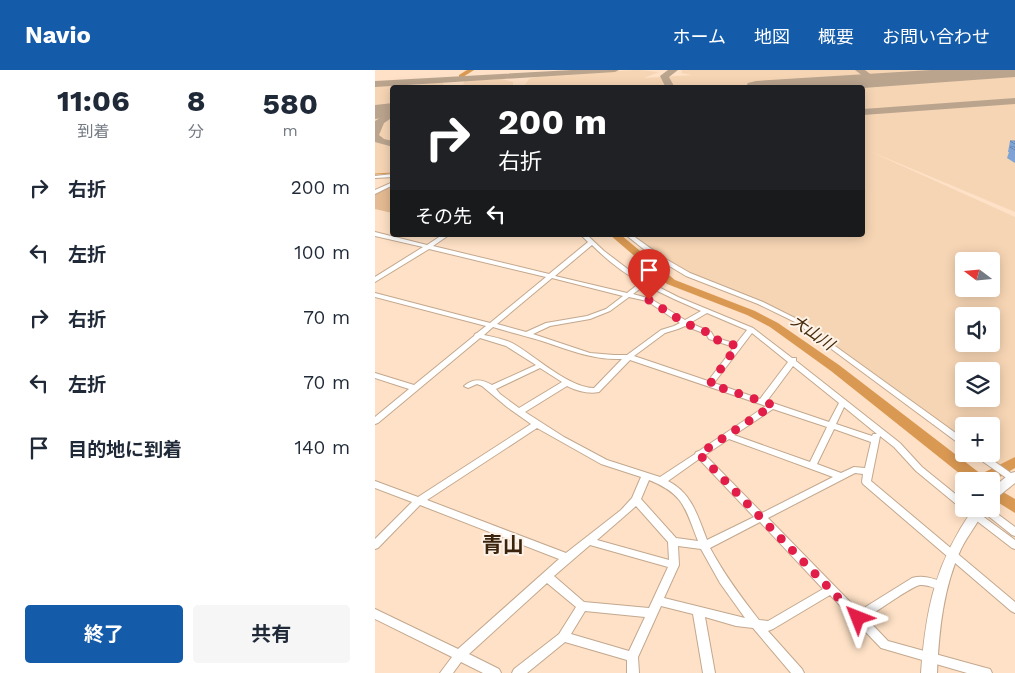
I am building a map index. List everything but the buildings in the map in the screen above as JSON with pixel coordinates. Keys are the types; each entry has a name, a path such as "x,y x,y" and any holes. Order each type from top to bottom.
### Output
{"main road":[{"path":"1000,488 1011,478"},
{"path":"929,673 939,585 950,555 970,517"}],"street":[{"path":"375,177 390,176"},
{"path":"375,192 390,184"},
{"path":"375,234 548,277 628,294 658,304 685,323 709,333 711,338 737,346"},
{"path":"375,241 384,236"},
{"path":"375,280 443,237"},
{"path":"586,237 635,277 751,329 793,360 897,445 919,470 955,496"},
{"path":"631,237 653,255 687,274 770,306 797,321 955,436"},
{"path":"375,420 591,243"},
{"path":"527,334 548,324 588,318 608,310 645,282"},
{"path":"375,294 488,326 527,334 595,358 629,357 874,440"},
{"path":"477,335 509,344 568,382 591,391 596,390 629,357 663,331 685,323 707,310"},
{"path":"710,384 751,329"},
{"path":"762,402 793,360"},
{"path":"491,388 541,365"},
{"path":"375,375 415,388"},
{"path":"468,386 477,381 483,381 494,393 538,424 603,461 660,482 685,496 705,546 724,582 756,624 798,673"},
{"path":"519,412 568,382"},
{"path":"813,466 843,402"},
{"path":"660,482 773,405"},
{"path":"375,545 420,500 463,470 491,455 538,424"},
{"path":"879,430 874,440 866,482 950,555 1015,608"},
{"path":"727,436 841,476"},
{"path":"699,454 885,646 985,673"},
{"path":"989,462 1011,478"},
{"path":"636,500 673,540 705,546 854,470 868,472"},
{"path":"446,673 460,654 546,576 636,500 646,477"},
{"path":"375,484 567,558"},
{"path":"983,517 1015,545"},
{"path":"988,517 1015,532"},
{"path":"633,673 632,657 674,564 673,540"},
{"path":"588,541 674,564"},
{"path":"546,576 582,606 651,613"},
{"path":"858,618 916,581 929,581 939,585"},
{"path":"659,600 698,611 769,626 830,590"},
{"path":"519,673 541,652 563,637 582,606"},
{"path":"698,611 709,673"},
{"path":"375,614 460,654 495,673"},
{"path":"563,637 632,657"}],"shaded area":[{"path":"638,70 659,72 644,78 692,75 681,73 682,70 1015,70 1015,212 867,150 1015,217 1015,466 1006,472 992,462 1000,462 1000,417 955,417 955,434 786,312 696,277 655,253 636,237 865,237 865,85 525,85 529,79 543,75"},
{"path":"502,79 513,82 513,85 463,85 464,81"},
{"path":"444,82 443,85 390,85 390,173 375,175 375,85"},
{"path":"390,185 390,213 375,209 375,193"}],"waterway":[{"name":"大山川","path":"461,76 471,70"},
{"path":"375,174 390,173"},
{"name":"大山川","path":"617,237 671,282 751,313 774,325 835,368 968,472"},
{"path":"997,472 1015,462"},
{"name":"大山川","path":"1000,496 1015,507"}],"taxiway":[{"path":"375,84 615,70"},
{"path":"669,85 664,76 674,70"},
{"path":"859,70 874,80"},
{"path":"821,85 836,83"},
{"path":"865,112 1015,101"},
{"path":"375,133 380,121 390,115"},
{"path":"375,137 381,142 390,144"}],"runway":[{"path":"802,85 1015,71"},
{"path":"375,112 390,110"}],"district":[{"name":"青山","path":"503,545"}],"route":[{"path":"649,300 685,323 709,333 711,338 737,346 710,384 773,405 699,454 858,618"}]}
